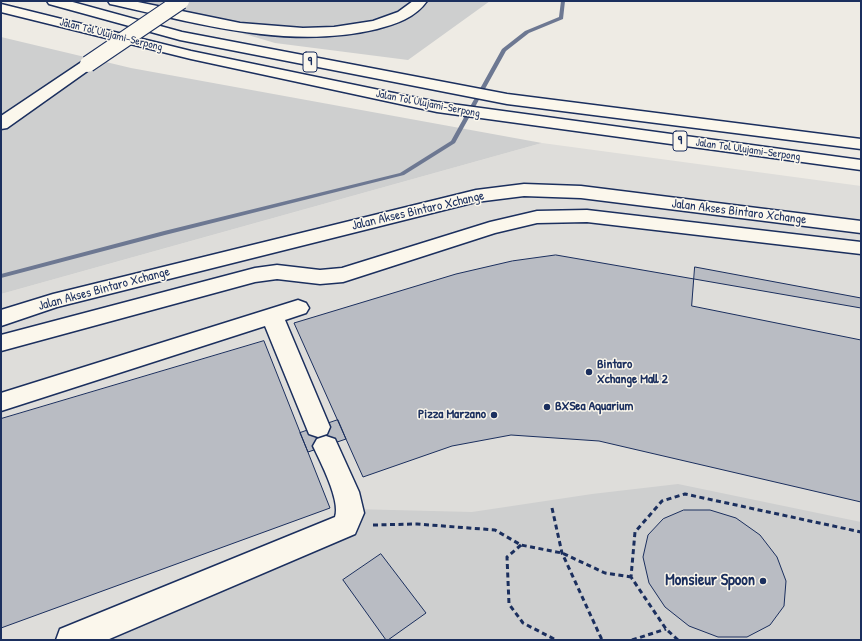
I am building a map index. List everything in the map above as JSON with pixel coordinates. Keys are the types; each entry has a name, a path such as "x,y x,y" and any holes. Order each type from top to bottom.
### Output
{"main road":[{"name":"Jalan Tol Ulujami–Serpong","path":"54,1 180,36 507,99 861,144"},
{"path":"115,1 237,27 298,33 350,30 378,25 410,11 420,1"},
{"path":"1,124 181,1"},
{"name":"Jalan Tol Ulujami–Serpong","path":"1,8 191,55 437,107 861,165"},
{"name":"Jalan Akses Bintaro Xchange","path":"1,318 53,300 476,196 524,190 581,192 853,226 856,247"},
{"path":"1,343 52,328 167,300 255,275 278,272 320,277 343,274 490,228 537,217 587,216 856,247"},
{"path":"158,274 167,300"},
{"path":"1,402 298,308"},
{"path":"71,640 345,525 350,512 346,492 272,316"}],"path":[{"path":"678,640 666,629 631,577 635,532 662,501 685,494 861,532"},
{"path":"552,508 562,553 602,640"},
{"path":"345,525 417,524 495,530 521,545 562,553 605,573 631,577"},
{"path":"521,545 507,557 509,604 524,623 556,640"},
{"path":"632,640 666,629"}],"shaded area":[{"path":"133,1 490,1 408,60 275,43"},
{"path":"1,37 131,68 542,143 1,294"},
{"path":"542,143 861,186 861,640 1,640 1,294"},
{"path":"678,484 861,522 861,640 55,640 78,628 250,551 352,509 472,512 592,494"}],"building":[{"name":"Bintaro Xchange Mall 2","path":"556,255 861,308 861,502 599,441 511,435 452,446 363,477 294,323 456,274 512,261"},
{"path":"695,267 861,298 861,340 692,306"},
{"path":"264,341 330,508 1,628 1,419"},
{"path":"338,420 346,439 308,452 300,433"},
{"path":"684,510 710,510 736,518 760,535 777,557 786,581 784,606 770,625 747,637 718,637 689,626 665,607 649,583 643,557 648,535 663,519"},
{"path":"381,554 426,613 388,640 386,640 343,580"}],"waterway":[{"path":"1,276 164,233 402,174 453,142 504,50 527,32 561,18 563,1"}],"place":[{"name":"Bintaro Xchange Mall 2","path":"589,372"},
{"name":"BXSea Aquarium","path":"547,407"},
{"name":"Pizza Marzano","path":"494,415"},
{"name":"Monsieur Spoon","path":"763,581"}]}
